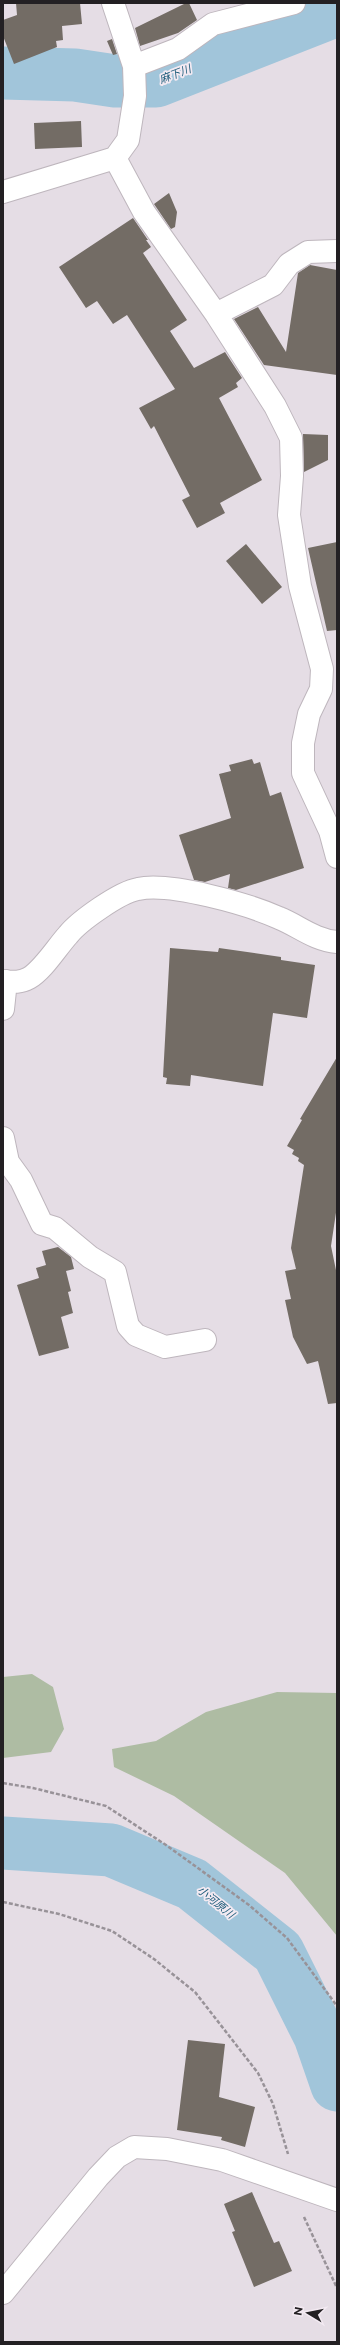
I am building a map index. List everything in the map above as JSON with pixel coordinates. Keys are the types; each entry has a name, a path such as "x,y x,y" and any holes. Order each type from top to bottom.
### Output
{"street":[{"path":"3,192 115,158 128,140 135,96 134,66 113,3"},
{"path":"134,66 178,49 213,24 294,3"},
{"path":"115,158 144,212 216,314 275,406 291,438 292,476 289,515 300,586 322,669 321,689 309,714 303,743 303,773 330,831 337,857"},
{"path":"216,314 273,285 289,264 308,252 337,251"},
{"path":"3,1009 5,981 16,983 30,978 69,933 104,905 137,889 164,887 249,907 280,918 325,941 337,942"},
{"path":"3,1138 8,1162 21,1180 42,1224 55,1228 90,1257 115,1272 128,1326 136,1335 165,1347 205,1340"},
{"path":"3,2293 98,2177 117,2157 134,2147 167,2149 222,2160 337,2200"}],"path":[{"path":"3,1783 60,1794 106,1806 166,1845 249,1905 287,1938 337,2006"},
{"path":"3,1902 59,1914 112,1931 154,1959 195,1992 258,2073 273,2104 300,2187 306,2221 337,2288"}],"green space":[{"path":"32,1674 53,1687 64,1729 51,1752 3,1758 3,1677"},
{"path":"277,1692 337,1693 337,1936 285,1873 174,1796 114,1767 112,1749 156,1741 206,1712"}],"building":[{"path":"16,3 80,3 82,24 62,26 63,40 56,41 57,47 14,64 3,36 3,20 17,15"},
{"path":"186,3 189,3 197,20 178,33 140,46 135,28"},
{"path":"112,39 117,54 113,55 107,41"},
{"path":"81,121 82,147 35,149 34,123"},
{"path":"169,193 177,212 175,227 171,229 154,204"},
{"path":"133,218 151,247 143,253 187,320 170,331 194,368 225,352 242,378 236,383 238,387 219,398 262,480 220,503 225,513 197,528 182,500 190,496 154,426 151,429 139,408 175,389 127,315 113,324 97,301 86,308 59,267"},
{"path":"310,265 337,270 337,375 264,365 234,319 258,307 286,352 298,273"},
{"path":"303,434 328,435 328,460 304,472"},
{"path":"337,542 337,630 327,631 308,548"},
{"path":"246,544 282,587 262,604 226,561"},
{"path":"252,759 254,764 260,762 270,796 281,792 304,868 236,890 228,888 230,874 205,882 194,880 179,835 231,818 219,774 231,771 229,765"},
{"path":"170,948 218,952 219,948 281,957 281,960 315,965 307,1018 273,1013 263,1086 191,1075 190,1086 166,1084 167,1078 163,1077"},
{"path":"337,1057 337,1206 331,1246 337,1275 337,1403 328,1404 318,1361 307,1364 293,1337 285,1300 291,1299 285,1271 296,1269 291,1248 304,1165 298,1161 299,1158 292,1154 294,1150 287,1146 302,1120 300,1119"},
{"path":"58,1247 71,1257 74,1269 66,1271 71,1291 68,1292 73,1313 61,1317 69,1348 39,1356 17,1285 39,1278 36,1268 46,1265 42,1251"},
{"path":"188,2040 225,2044 219,2097 255,2107 245,2147 221,2140 222,2137 177,2130"},
{"path":"252,2192 274,2243 279,2241 292,2271 254,2287 232,2232 235,2231 224,2204"}],"waterway":[{"name":"麻下川","path":"3,73 75,75 115,81 156,81 337,10"},
{"name":"小河原川","path":"3,1843 111,1850 192,1884 278,1952 320,2036 337,2085"}]}
